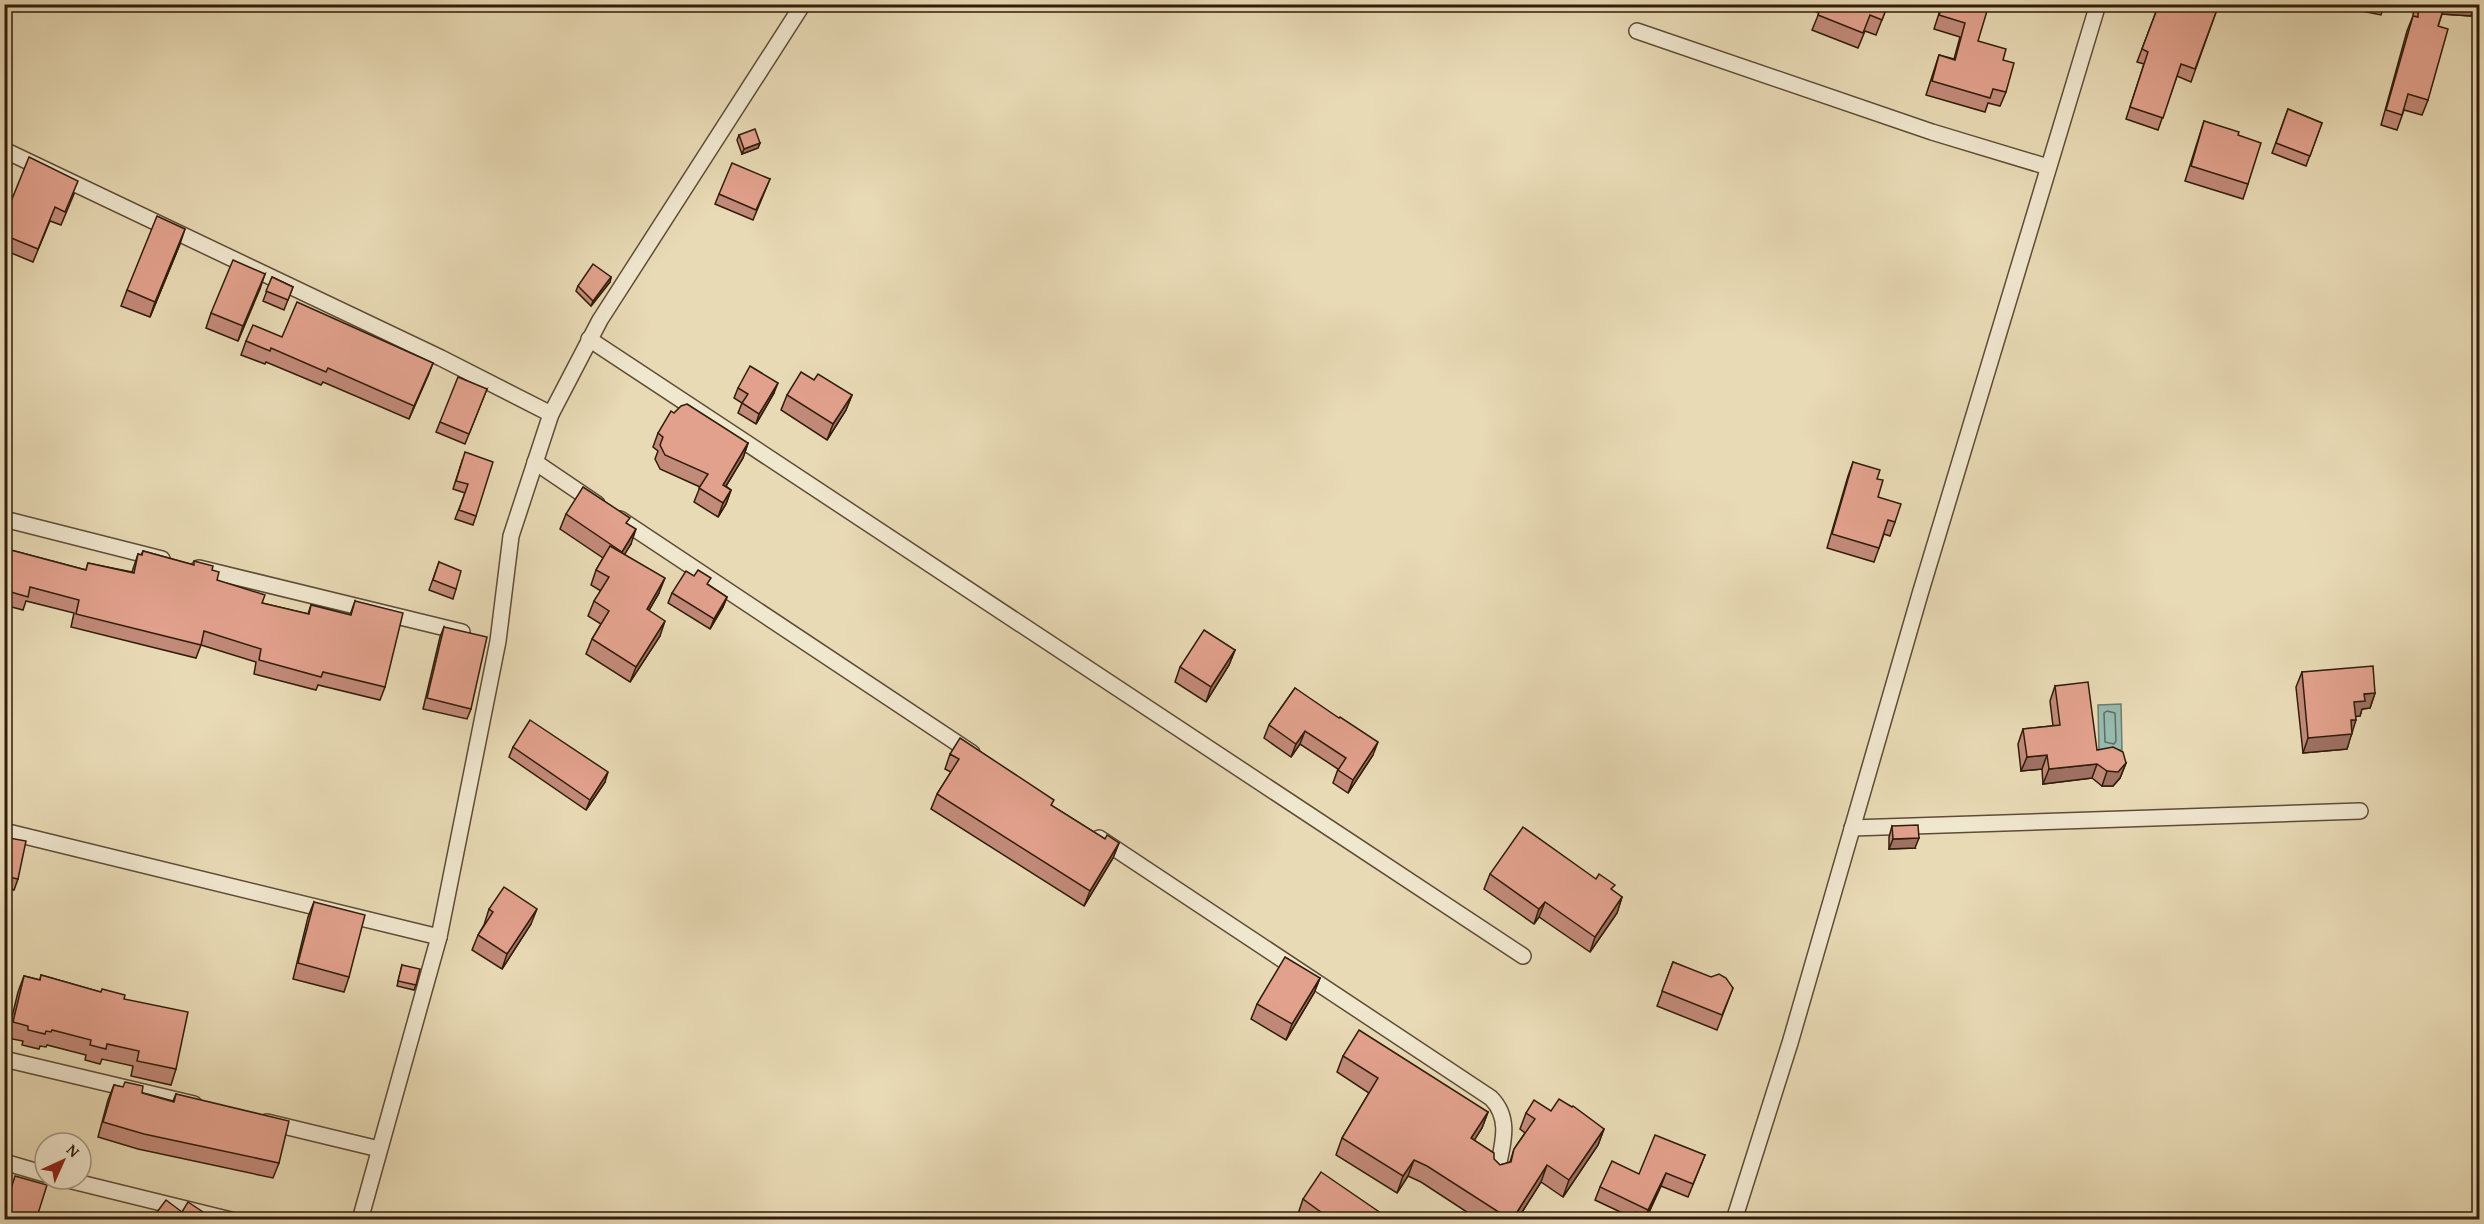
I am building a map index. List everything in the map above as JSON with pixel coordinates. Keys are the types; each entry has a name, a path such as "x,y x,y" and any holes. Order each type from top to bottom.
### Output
{"street":[{"path":"360,1220 439,937 486,638 511,536 551,414 589,339 647,243 803,4"},
{"path":"1734,1220 1790,1043 2098,4"},
{"path":"1637,31 1932,132 2048,167"},
{"path":"4,150 441,358 551,414"},
{"path":"589,339 1523,956"},
{"path":"535,462 983,760"},
{"path":"4,519 486,638"},
{"path":"1852,828 2360,811"},
{"path":"1083,826 1491,1098 1502,1113 1505,1131 1497,1172"},
{"path":"4,831 439,937"},
{"path":"4,1059 209,1108"},
{"path":"254,1119 379,1149"},
{"path":"4,1162 33,1170"},
{"path":"93,1186 231,1220"}],"water":[{"path":"2121,704 2122,750 2099,750 2098,705"}],"building":[{"path":"1822,4 1888,4 1882,20 1870,15 1863,33 1818,15"},
{"path":"1943,4 1966,4 1987,11 1978,41 2006,49 2003,60 2014,63 2006,92 1993,89 1990,98 1932,81 1939,55 1955,60 1965,23 1939,15"},
{"path":"2159,4 2219,4 2195,69 2181,64 2163,118 2130,107 2148,52 2142,49"},
{"path":"2418,4 2445,4 2438,26 2448,29 2428,100 2408,94 2402,115 2386,110 2413,16 2418,17"},
{"path":"2288,109 2322,123 2310,156 2276,143"},
{"path":"2204,121 2239,132 2238,135 2261,143 2248,184 2191,166"},
{"path":"755,129 760,143 744,149 739,135"},
{"path":"29,157 78,181 65,212 55,207 38,249 4,235 4,204 5,202 10,204"},
{"path":"732,163 770,179 756,210 719,194"},
{"path":"157,216 185,229 155,302 127,290"},
{"path":"233,260 265,274 243,326 211,313"},
{"path":"593,264 611,277 593,301 578,286"},
{"path":"272,277 293,287 288,300 266,291"},
{"path":"297,302 433,363 414,406 328,368 326,372 271,348 270,351 246,341 253,325 282,337"},
{"path":"750,366 778,383 759,414 742,403 748,394 738,388"},
{"path":"801,372 814,380 818,374 852,395 833,424 787,395"},
{"path":"458,377 487,389 469,434 440,422"},
{"path":"687,404 748,443 723,485 731,490 723,503 699,488 708,474 665,455 660,445 663,437 658,433 671,411 674,413"},
{"path":"465,452 493,462 476,516 459,510 468,484 456,481"},
{"path":"1853,462 1880,470 1877,479 1883,480 1878,497 1901,504 1895,522 1888,520 1879,548 1832,534"},
{"path":"583,487 630,518 626,523 636,529 622,552 566,514"},
{"path":"610,546 665,578 647,609 665,621 636,667 592,639 609,611 594,601 609,577 596,570"},
{"path":"7,549 86,570 88,563 134,573 138,554 142,555 143,551 194,565 194,561 213,566 212,570 219,572 217,580 265,595 262,603 309,614 311,605 351,615 355,601 403,613 385,687 323,672 321,677 259,660 261,649 204,631 201,645 76,614 79,600 30,587 28,597 4,590 4,559"},
{"path":"439,562 461,571 456,589 433,580"},
{"path":"698,570 711,578 707,584 727,597 714,619 672,593 686,571 694,576"},
{"path":"444,627 487,637 471,709 427,698"},
{"path":"1204,630 1235,650 1211,687 1180,667"},
{"path":"2373,666 2375,693 2364,694 2365,701 2354,702 2356,720 2351,720 2352,734 2308,738 2302,672"},
{"path":"2088,682 2097,750 2113,747 2123,752 2126,763 2118,772 2107,771 2097,764 2049,769 2047,755 2027,757 2023,729 2060,725 2055,686"},
{"path":"1295,688 1378,742 1353,780 1338,770 1346,758 1305,731 1296,744 1269,725"},
{"path":"530,720 608,772 590,800 513,747"},
{"path":"960,738 1054,800 1051,805 1105,839 1107,835 1119,843 1090,891 937,794 959,759 950,754"},
{"path":"1918,825 1919,838 1893,839 1892,826"},
{"path":"1523,827 1596,879 1599,874 1615,885 1611,889 1622,897 1595,937 1545,902 1539,909 1490,874"},
{"path":"4,837 26,841 18,879 4,876"},
{"path":"504,887 537,909 507,954 478,935 493,912 489,909"},
{"path":"314,902 365,915 349,977 298,963"},
{"path":"1285,957 1320,978 1292,1024 1257,1004"},
{"path":"1673,962 1711,977 1719,974 1726,978 1733,988 1722,1015 1662,991"},
{"path":"402,965 420,969 416,985 398,981"},
{"path":"41,975 101,992 102,989 125,995 124,999 188,1012 176,1069 137,1061 139,1051 107,1044 106,1049 90,1045 91,1040 52,1030 51,1032 46,1031 45,1034 28,1030 28,1026 13,1022 24,976 40,980"},
{"path":"1359,1030 1488,1112 1471,1138 1494,1153 1494,1159 1500,1165 1511,1162 1514,1149 1535,1119 1526,1113 1534,1100 1551,1111 1559,1099 1573,1106 1604,1129 1569,1180 1547,1165 1511,1220 1427,1166 1414,1160 1403,1176 1342,1138 1378,1078 1343,1056"},
{"path":"125,1082 143,1086 142,1093 174,1102 176,1094 289,1121 279,1163 144,1134 103,1122 114,1085 123,1087"},
{"path":"1655,1135 1705,1155 1693,1184 1666,1173 1648,1210 1600,1187 1612,1161 1639,1174"},
{"path":"1321,1172 1391,1220 1332,1220 1303,1199"},
{"path":"15,1176 33,1181 33,1191 45,1191 36,1220 4,1220 4,1211"},
{"path":"166,1200 182,1212 188,1202 215,1220 151,1220"},
{"path":"1636,1212 1652,1220 1632,1220"},
{"path":"126,1215 131,1217 131,1220 123,1220"}]}
